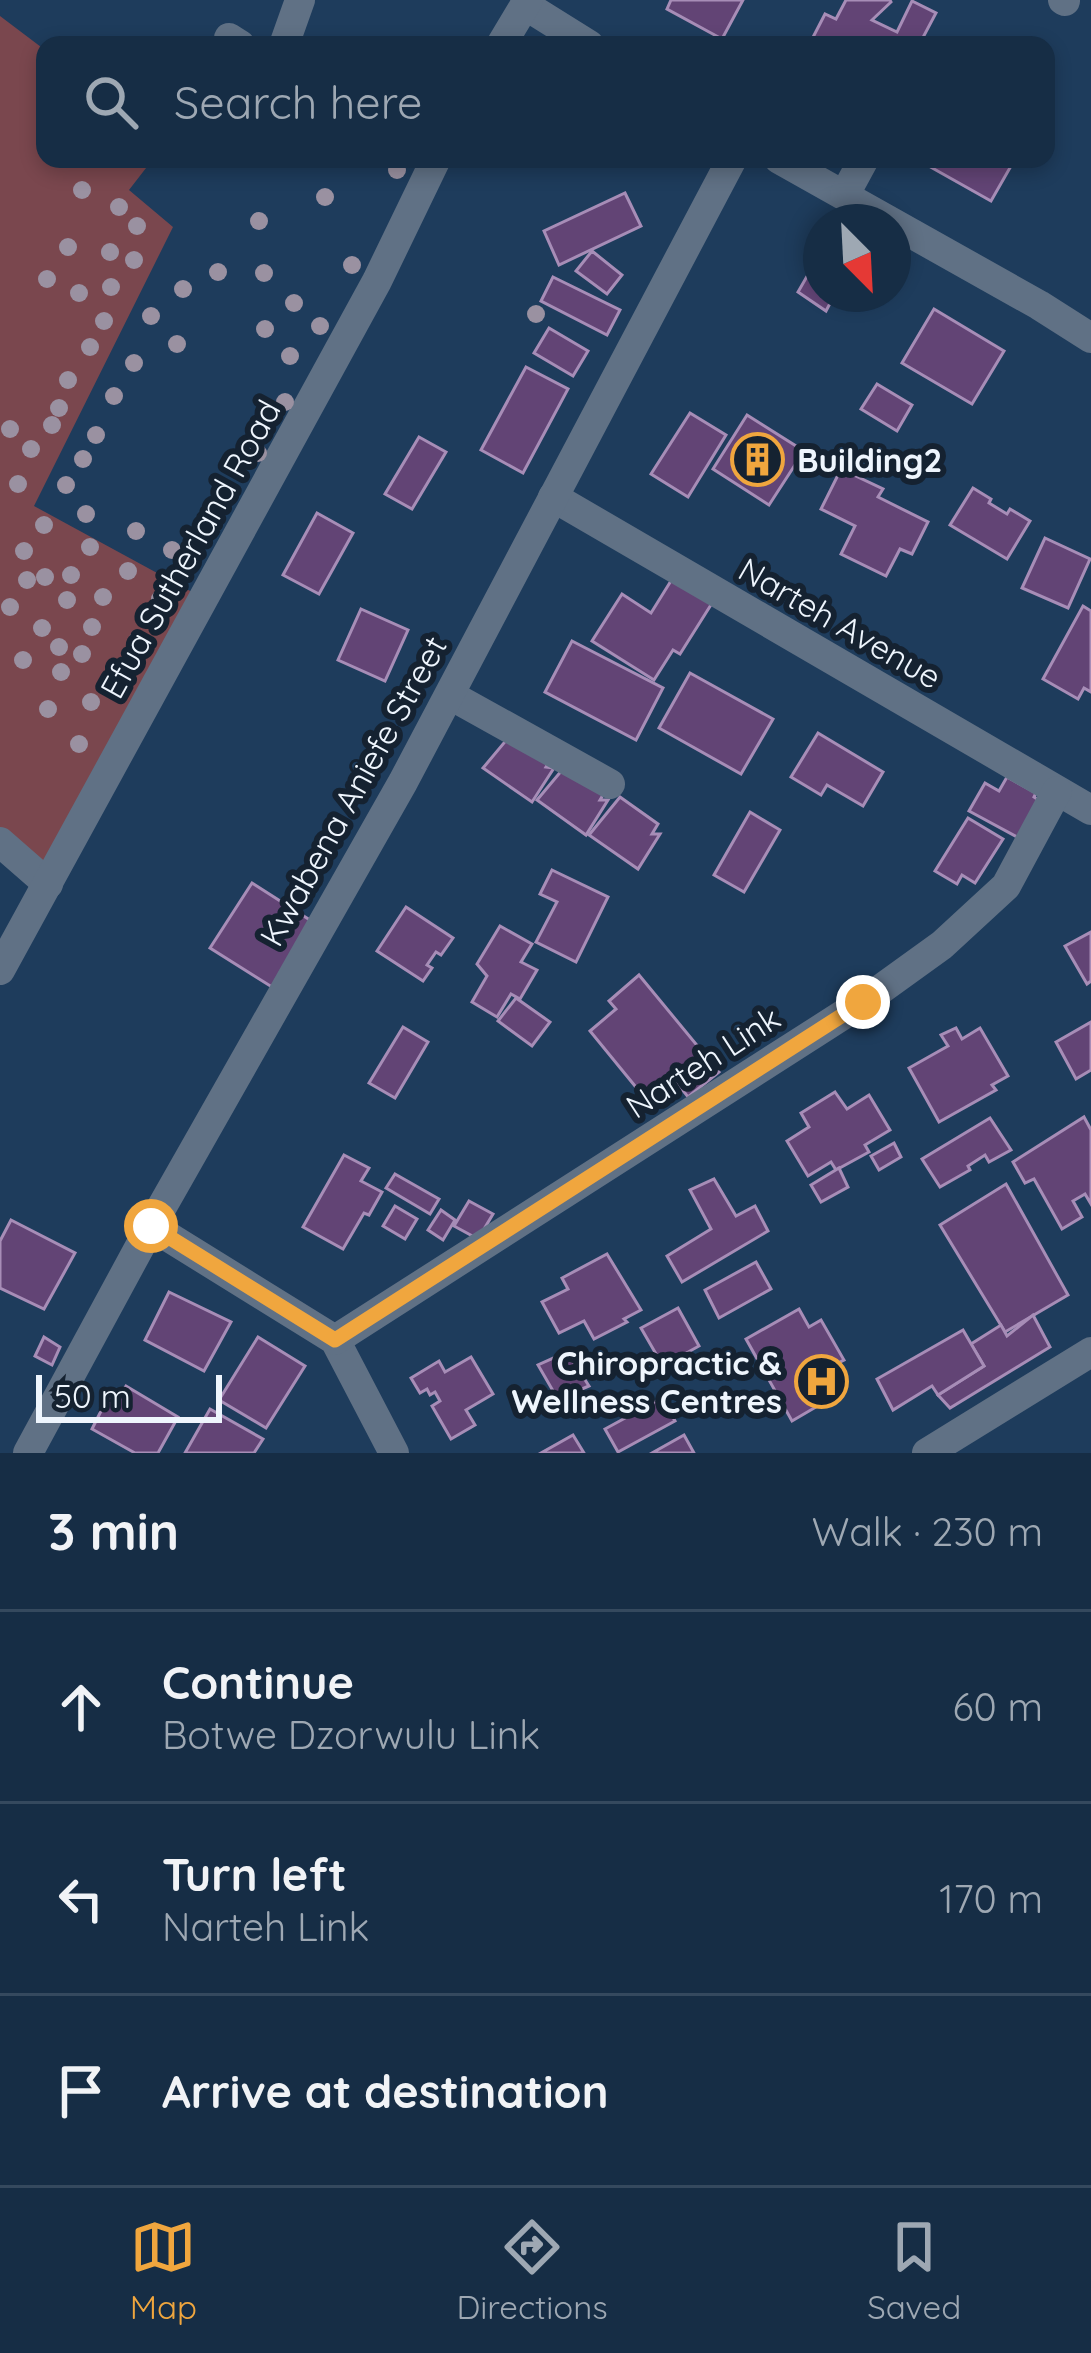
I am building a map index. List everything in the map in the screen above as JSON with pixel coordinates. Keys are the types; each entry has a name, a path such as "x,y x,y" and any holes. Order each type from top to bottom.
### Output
{"street":[{"path":"287,36 300,0"},
{"path":"506,36 526,3 576,36"},
{"name":"Efua Sutherland Road","path":"0,970 377,281 432,168"},
{"name":"Kwabena Aniefe Street","path":"28,1453 450,695 727,168"},
{"path":"796,168 1091,338"},
{"path":"845,194 859,168"},
{"name":"Narteh Avenue","path":"554,497 1091,810"},
{"path":"450,695 610,784"},
{"name":"Narteh Link","path":"335,1340 863,1002 942,945 1006,886 1057,791"},
{"path":"0,842 48,884"},
{"path":"151,1226 335,1340 394,1453"},
{"path":"927,1453 1091,1352"}],"shaded area":[{"path":"0,16 36,43 36,168 146,168 129,190 173,227 34,506 192,592 43,866 0,831"}],"building":[{"path":"671,0 743,0 724,36 667,9"},
{"path":"846,0 890,0 872,20 897,32 912,1 936,13 924,36 814,36 825,14 836,19"},
{"path":"932,168 1010,168 991,201"},
{"path":"625,193 641,226 559,265 544,231"},
{"path":"592,251 622,275 607,294 576,271"},
{"path":"553,277 620,310 607,335 541,301"},
{"path":"934,309 1004,351 972,404 902,363"},
{"path":"549,328 588,351 573,376 534,353"},
{"path":"526,367 568,389 523,473 481,450"},
{"path":"877,384 912,405 897,431 861,409"},
{"path":"690,413 726,435 688,497 651,474"},
{"name":"Building2","path":"747,415 804,451 769,505 713,469"},
{"path":"419,437 446,452 412,509 385,494"},
{"path":"841,469 883,489 878,497 928,522 912,554 900,549 886,576 841,554 855,526 821,509"},
{"path":"973,488 1007,514 1010,509 1030,521 1007,559 950,525"},
{"path":"317,513 353,533 319,594 283,575"},
{"path":"1045,538 1090,559 1068,608 1022,588"},
{"path":"674,576 714,600 680,654 673,650 654,680 592,641 622,594 651,613"},
{"path":"1083,606 1091,611 1091,692 1084,688 1078,699 1043,679"},
{"path":"361,609 408,630 385,681 338,660"},
{"path":"572,641 663,688 636,740 545,692"},
{"path":"690,673 773,719 741,774 659,728"},
{"path":"514,731 552,757 546,767 554,768 532,802 483,768"},
{"path":"818,733 883,772 863,806 827,785 821,795 791,777"},
{"path":"568,763 606,790 600,800 608,800 586,835 537,800"},
{"path":"1007,777 1036,793 1040,801 1019,838 969,811 985,783 999,791"},
{"path":"620,797 658,824 652,834 660,834 638,869 589,835"},
{"path":"750,812 780,830 744,892 714,875"},
{"path":"968,818 1003,839 975,883 962,875 957,884 935,871"},
{"path":"552,870 608,897 576,962 536,942 557,902 540,894"},
{"path":"252,883 313,922 272,987 210,948"},
{"path":"406,907 453,938 441,955 436,952 423,981 377,951"},
{"path":"500,926 532,944 521,962 537,970 520,999 511,994 497,1017 472,1002 487,976 477,964"},
{"path":"1091,932 1091,981 1087,984 1065,946"},
{"path":"639,975 719,1072 688,1097 670,1074 644,1097 590,1031 616,1009 609,1001"},
{"path":"516,998 550,1022 532,1046 498,1021"},
{"path":"1091,1022 1091,1070 1076,1079 1056,1042"},
{"path":"403,1027 428,1042 395,1098 369,1083"},
{"path":"956,1028 962,1039 980,1028 1008,1076 992,1085 996,1090 939,1122 909,1068 948,1046 941,1035"},
{"path":"835,1092 847,1109 869,1095 890,1130 865,1145 869,1152 836,1170 831,1162 808,1176 787,1141 809,1127 801,1113"},
{"path":"1084,1117 1091,1130 1091,1204 1085,1194 1073,1201 1082,1217 1062,1229 1034,1179 1025,1183 1013,1162"},
{"path":"990,1118 1011,1150 989,1162 985,1155 940,1187 922,1159"},
{"path":"894,1143 901,1157 879,1170 871,1156"},
{"path":"344,1155 369,1168 361,1181 382,1192 343,1249 303,1227"},
{"path":"839,1168 848,1187 821,1202 811,1185"},
{"path":"395,1174 439,1199 430,1214 386,1188"},
{"path":"714,1179 736,1216 755,1206 768,1231 682,1282 667,1256 711,1229 690,1190"},
{"path":"1006,1184 1068,1295 1005,1332 940,1225"},
{"path":"469,1201 493,1214 478,1239 454,1226"},
{"path":"395,1206 417,1219 405,1239 383,1226"},
{"path":"441,1210 455,1220 443,1240 428,1230"},
{"path":"11,1220 75,1253 44,1309 0,1288 0,1241"},
{"path":"607,1254 641,1310 594,1339 584,1321 559,1333 542,1302 568,1289 562,1278"},
{"path":"756,1262 771,1289 719,1318 705,1290"},
{"path":"169,1292 231,1322 204,1371 145,1340"},
{"path":"678,1308 699,1346 663,1366 641,1328"},
{"path":"799,1309 809,1327 821,1320 844,1360 832,1366 845,1390 792,1421 746,1339"},
{"path":"1033,1315 1050,1347 950,1408 938,1395 984,1366 971,1344 1001,1325 1007,1336"},
{"path":"963,1330 984,1366 938,1395 932,1386 893,1410 877,1379"},
{"path":"44,1337 60,1347 52,1365 35,1356"},
{"path":"258,1337 305,1366 266,1428 219,1400"},
{"path":"567,1352 589,1386 560,1403 538,1365"},
{"path":"471,1357 493,1394 466,1410 475,1425 451,1439 432,1406 440,1401 435,1392 420,1393 411,1378 439,1361 445,1372"},
{"path":"126,1386 178,1417 158,1453 135,1453 92,1429 111,1391 121,1394"},
{"path":"662,1398 675,1421 618,1452 605,1429"},
{"path":"210,1409 263,1439 254,1453 185,1453"},
{"path":"573,1435 584,1453 541,1453"},
{"path":"684,1435 694,1453 652,1453"}],"place":[{"name":"Building2","path":"758,460"},
{"name":"Chiropractic & Wellness Centres","path":"821,1382"}],"route":[{"path":"151,1226 335,1340 863,1002"}]}
